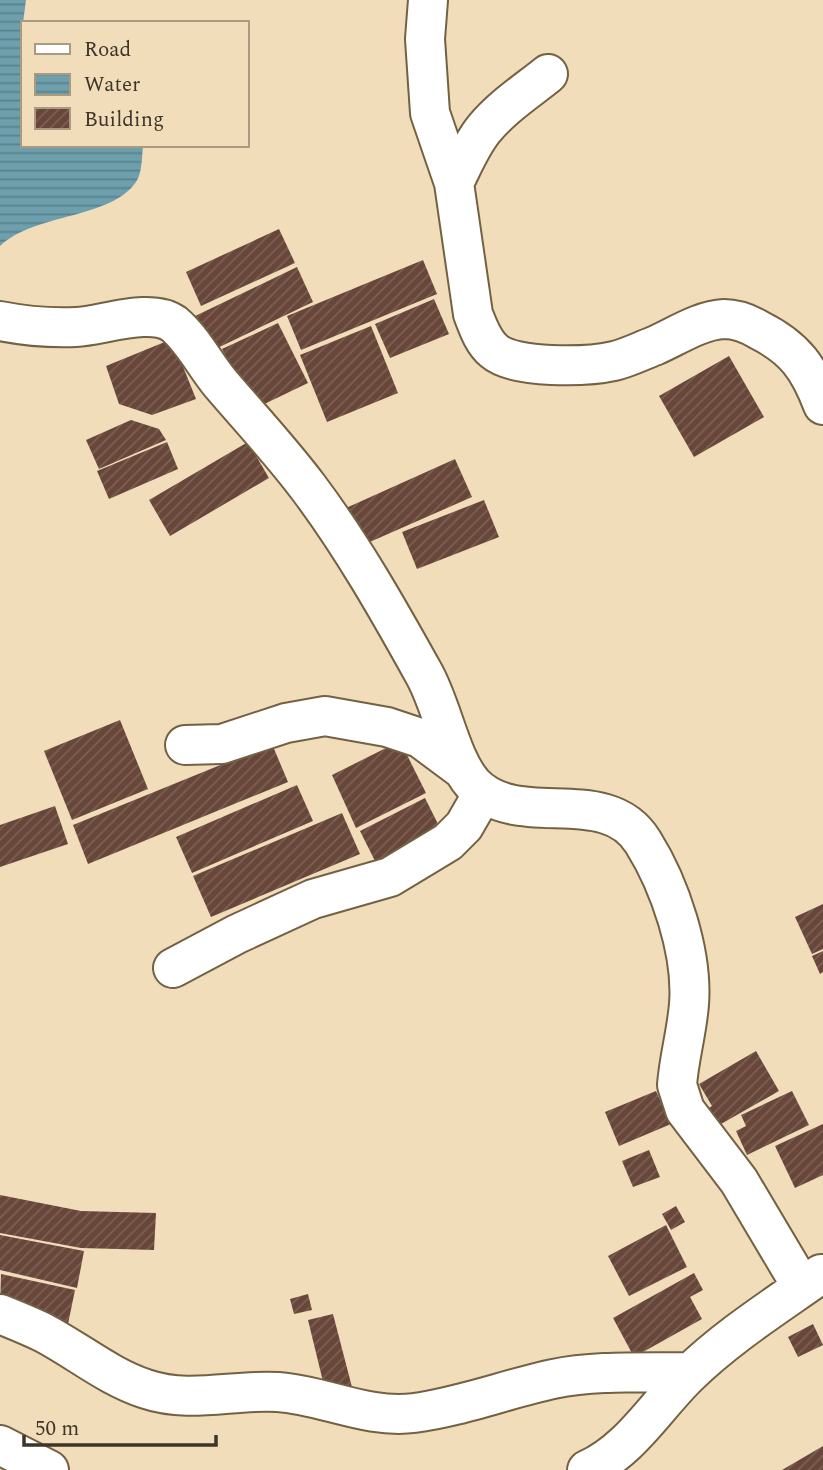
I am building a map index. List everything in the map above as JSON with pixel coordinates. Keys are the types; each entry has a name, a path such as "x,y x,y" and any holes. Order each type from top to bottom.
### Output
{"street":[{"path":"428,0 425,39 430,113 454,183 472,314 480,333 492,350 505,359 556,366 614,361 698,326 723,319 746,323 782,341 799,359 814,382 823,405"},
{"path":"454,183 483,130 500,112 548,74"},
{"path":"0,321 32,327 80,327 127,319 157,318 171,322 309,488 353,554 425,674 473,781 464,827 448,842 390,877 313,899 237,934 173,968"},
{"path":"185,745 222,744 286,723 325,716 387,727 420,738 497,801 609,813 635,831 644,843 667,891 690,974 689,1004 677,1085 679,1098 685,1110 812,1280 747,1325 681,1382 616,1452 587,1470"},
{"path":"0,1314 43,1332 136,1385 169,1395 202,1398 247,1392 280,1392 372,1412 412,1413 555,1379 593,1373 681,1382"},
{"path":"0,1445 49,1470"}],"water":[{"path":"0,0 26,0 23,21 21,21 21,147 143,147 141,165 136,182 124,194 109,203 32,227 0,246"}],"building":[{"path":"279,229 295,263 201,306 186,272"},
{"path":"423,260 437,294 301,350 287,316"},
{"path":"297,267 313,302 209,352 193,317"},
{"path":"434,299 449,334 390,358 375,324"},
{"path":"278,323 308,383 252,410 222,349"},
{"path":"371,326 398,393 327,422 300,355"},
{"path":"172,339 196,399 152,415 119,404 106,366"},
{"path":"729,356 764,417 694,457 659,396"},
{"path":"131,420 159,429 166,440 99,469 86,440"},
{"path":"167,442 178,469 109,499 97,471"},
{"path":"248,442 269,478 170,536 149,500"},
{"path":"455,459 472,497 363,545 346,508"},
{"path":"484,500 499,537 417,569 402,532"},
{"path":"120,720 148,789 72,820 44,751"},
{"path":"400,741 426,793 356,828 332,775"},
{"path":"272,744 288,782 88,864 73,825"},
{"path":"297,785 313,821 192,873 176,837"},
{"path":"425,798 444,836 379,869 360,831"},
{"path":"55,806 68,844 0,867 0,825"},
{"path":"342,813 360,854 211,917 193,876"},
{"path":"823,904 823,949 812,954 795,917"},
{"path":"823,951 823,972 820,974 812,956"},
{"path":"756,1051 779,1091 714,1128 705,1110 712,1106 699,1084"},
{"path":"656,1091 671,1124 619,1146 605,1112"},
{"path":"792,1091 809,1125 747,1155 736,1131 746,1126 741,1115"},
{"path":"823,1124 823,1175 795,1188 775,1146"},
{"path":"649,1150 660,1177 633,1187 622,1161"},
{"path":"0,1195 81,1211 156,1213 154,1250 81,1248 0,1233"},
{"path":"676,1206 685,1222 671,1230 662,1214"},
{"path":"666,1225 687,1267 629,1296 608,1256"},
{"path":"0,1235 84,1251 77,1288 0,1270"},
{"path":"694,1273 703,1290 690,1297 702,1319 634,1357 613,1318"},
{"path":"1,1274 75,1290 68,1324 0,1310"},
{"path":"308,1294 312,1310 294,1314 290,1299"},
{"path":"333,1314 353,1391 327,1398 308,1320"},
{"path":"813,1324 823,1345 798,1357 788,1337"},
{"path":"823,1446 823,1470 782,1470"}]}
